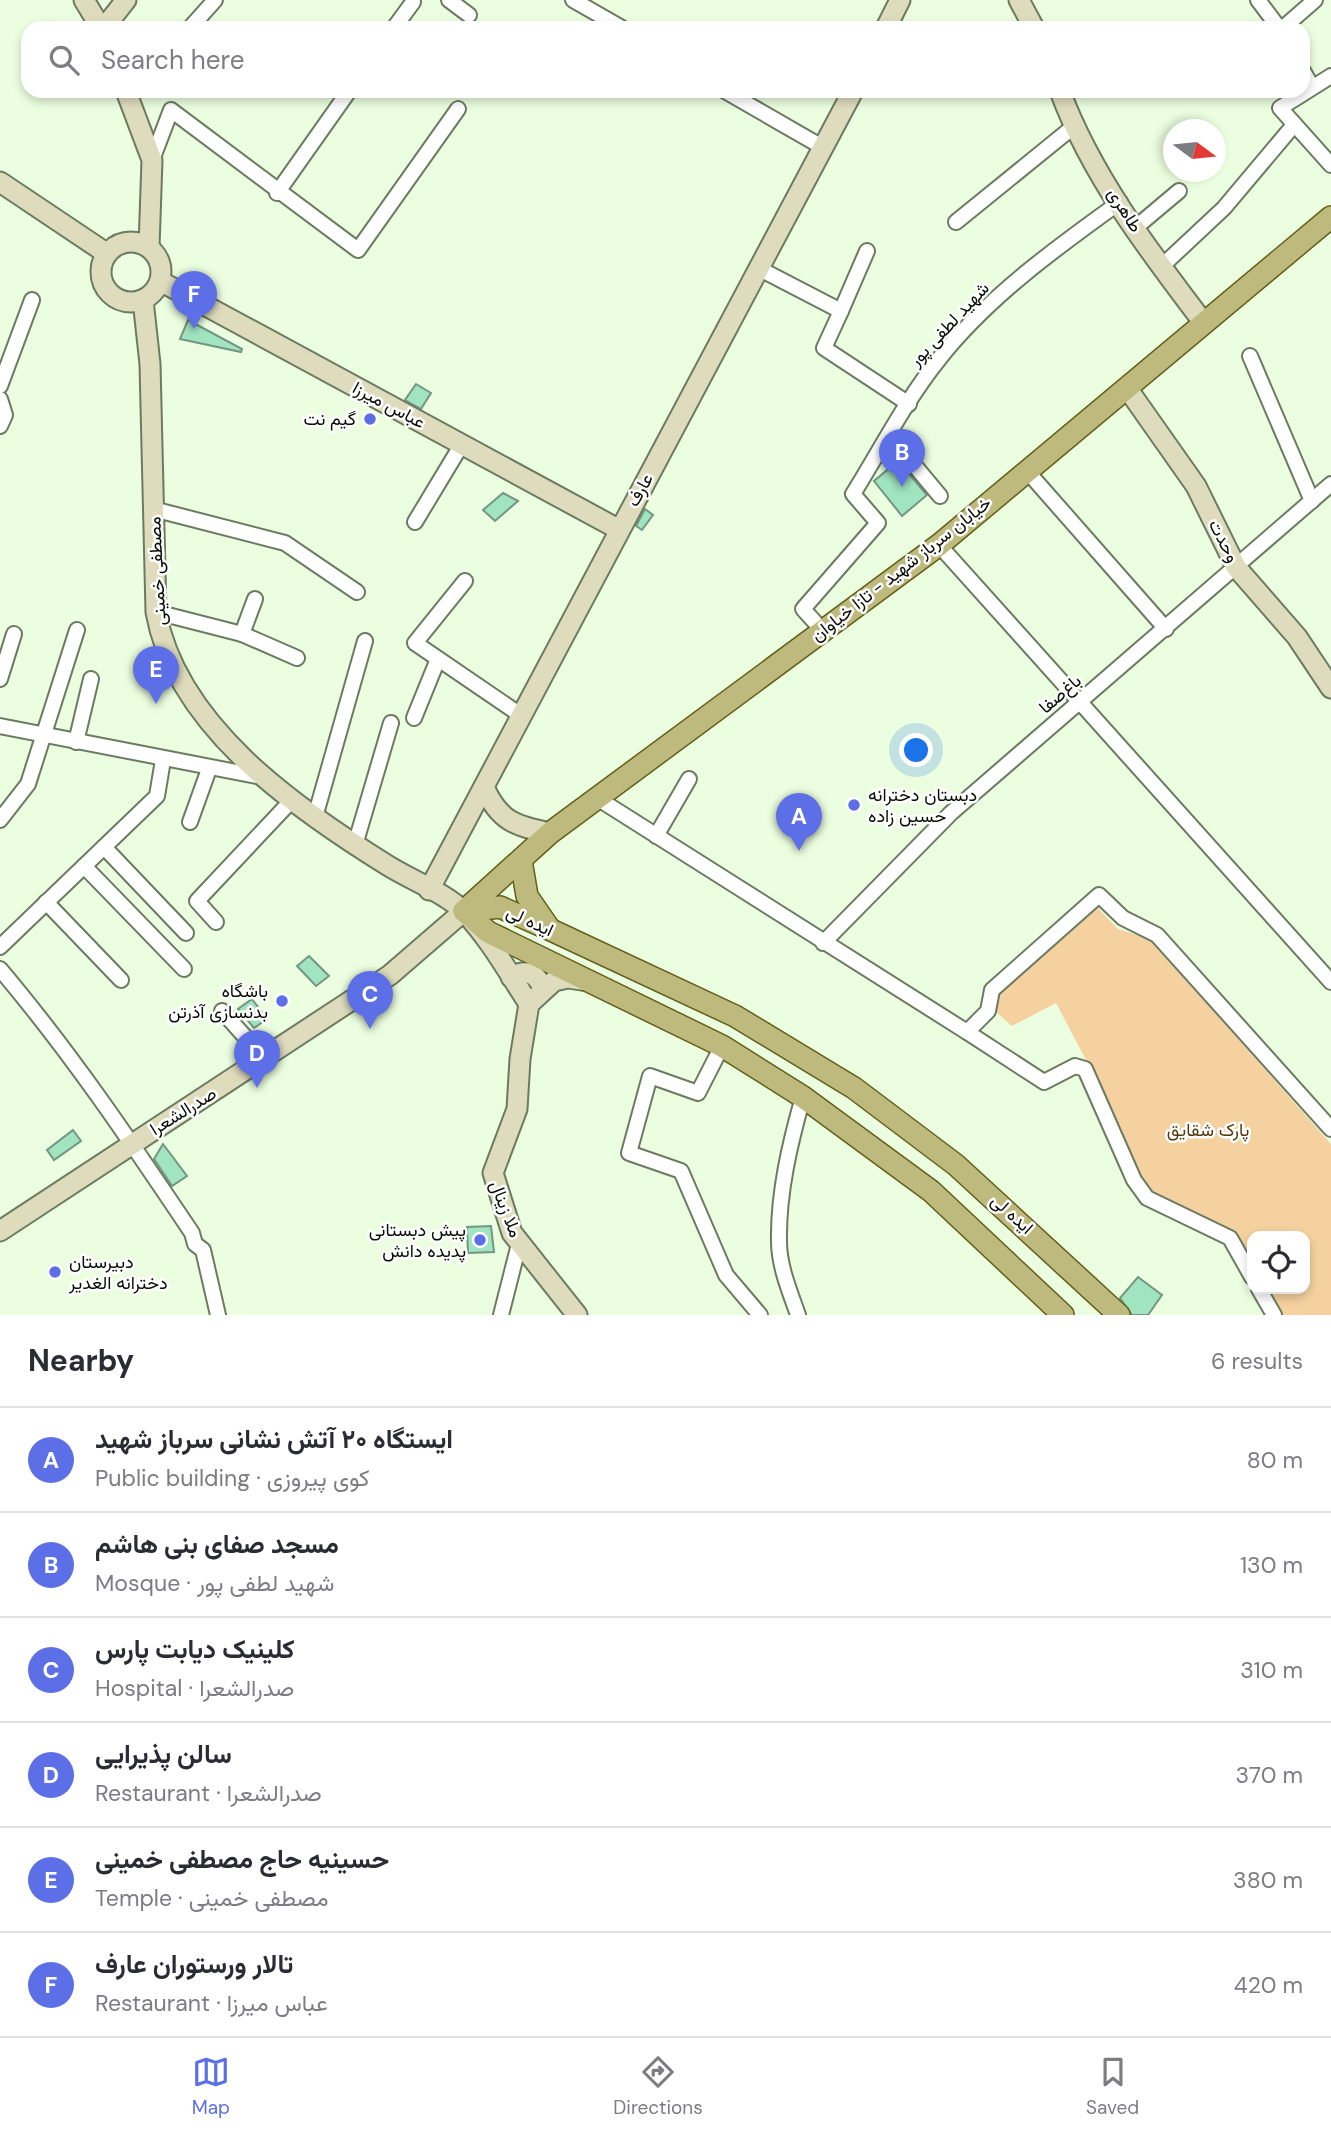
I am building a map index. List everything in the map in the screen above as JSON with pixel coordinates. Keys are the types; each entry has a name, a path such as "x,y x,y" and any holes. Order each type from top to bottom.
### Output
{"main road":[{"path":"84,0 98,21"},
{"path":"109,21 127,0"},
{"path":"890,21 901,0"},
{"path":"1019,0 1030,21"},
{"path":"129,98 152,160 149,247"},
{"name":"عارف","path":"429,890 618,528 760,269 849,98"},
{"name":"طاهری","path":"1062,98 1073,128 1135,228 1203,322"},
{"path":"0,182 106,253"},
{"name":"خیابان سرباز شهید - تازا خیاوان","path":"464,911 550,833 939,545 1203,322 1331,218"},
{"path":"130,241 149,247 160,262 160,281 153,292 143,300 123,301 107,290 100,272 106,253 121,243 130,241"},
{"name":"عباس میرزا","path":"160,281 618,528"},
{"name":"مصطفی خمینی","path":"143,300 150,364 156,612 159,631 180,681 222,735 262,777 355,845 464,911"},
{"name":"وحدت","path":"1127,388 1196,486 1236,567 1297,637 1331,688"},
{"path":"484,787 492,804 516,826 550,833"},
{"path":"522,860 527,896 551,930"},
{"name":"ایده لى","path":"464,911 500,907 551,930 735,1016 854,1088 956,1165 1105,1310"},
{"path":"464,911 529,1004 543,988 554,981 568,978 593,982"},
{"name":"ایده لى","path":"464,911 488,932 722,1046 803,1097 931,1191 1063,1315"},
{"name":"صدرالشعرا","path":"0,1231 390,975 464,911"},
{"path":"511,977 521,971 530,972 536,975 543,988"},
{"name":"ملا زینال","path":"529,1004 520,1059 517,1109 493,1173 506,1219 519,1244 567,1299 577,1315"}],"street":[{"path":"196,21 215,0"},
{"path":"449,0 469,15"},
{"path":"573,0 610,21"},
{"path":"1258,0 1275,21"},
{"path":"1290,21 1315,0"},
{"path":"400,21 416,1"},
{"path":"1310,83 1312,87 1331,76"},
{"path":"277,193 344,98"},
{"path":"737,98 824,148"},
{"path":"1295,98 1280,108 1293,126 1331,165"},
{"path":"152,160 171,110 277,193 358,250 458,109"},
{"path":"1161,267 1224,208 1293,126"},
{"path":"956,222 1073,128"},
{"path":"1135,228 1179,191"},
{"name":"شهید لطفی پور","path":"823,631 803,609 878,523 853,494 940,357 1010,286 1120,202"},
{"path":"867,251 824,348 909,404"},
{"path":"760,269 841,311"},
{"path":"0,386 32,300"},
{"path":"1250,356 1312,501"},
{"path":"0,399 5,415 0,426"},
{"path":"890,436 940,496"},
{"path":"415,522 462,444"},
{"path":"1027,471 1166,629"},
{"name":"باغ‌صفا","path":"823,943 951,813 1331,484"},
{"path":"153,509 285,543 357,592"},
{"path":"939,545 1331,982"},
{"path":"465,580 415,643 522,716"},
{"path":"242,634 255,598"},
{"path":"156,612 242,634 297,658"},
{"path":"0,820 27,784 41,734 77,630"},
{"path":"0,679 14,634"},
{"path":"315,817 365,641"},
{"path":"414,718 438,659"},
{"path":"76,742 91,679"},
{"path":"355,845 391,723"},
{"path":"0,726 209,769 262,777"},
{"path":"0,947 157,796 163,760"},
{"path":"190,822 209,769"},
{"path":"656,836 689,779"},
{"path":"597,798 1044,1082 1075,1066 1085,1069 1134,1180 1147,1198 1230,1238 1247,1268"},
{"path":"216,922 197,901 292,800"},
{"path":"104,847 186,933"},
{"path":"84,866 184,969"},
{"path":"967,1032 988,1011 992,990 1099,895 1123,918 1157,935 1331,1129"},
{"path":"46,902 121,980"},
{"path":"0,970 45,1023 132,1142 192,1233 195,1244 203,1250 218,1315"},
{"path":"222,1012 264,1058"},
{"path":"722,1046 698,1093 650,1076 629,1153 681,1171 726,1275 760,1315"},
{"path":"798,1315 783,1270 779,1242 785,1176 803,1097"},
{"path":"501,1315 519,1244"},
{"path":"1262,1294 1274,1315"}],"green space":[{"name":"پارک شقایق","path":"1097,907 1118,929 1150,939 1331,1144 1331,1315 1281,1315 1270,1294 1310,1294 1310,1231 1247,1231 1247,1252 1238,1235 1152,1196 1139,1179 1085,1058 1056,1003 1012,1026 995,1011 998,996"}],"building":[{"path":"188,320 242,349 241,352 180,339"},
{"path":"416,384 431,393 421,409 405,400"},
{"path":"898,461 927,495 902,516 874,481"},
{"path":"503,493 518,501 495,521 483,510"},
{"path":"645,509 653,515 642,530 636,526"},
{"path":"309,956 329,976 316,986 297,966"},
{"path":"252,999 267,1019 254,1028 238,1009"},
{"path":"73,1130 81,1141 54,1160 47,1150"},
{"path":"163,1144 187,1176 172,1186 154,1159"},
{"name":"پیش دبستانی پدیده دانش","path":"491,1226 494,1252 468,1253 467,1227"},
{"path":"1138,1277 1162,1295 1148,1315 1132,1315 1120,1298"}],"place":[{"name":"تالار ورستوران عارف","path":"194,329"},
{"name":"گیم نت","path":"370,419"},
{"name":"مسجد صفای بنی هاشم","path":"902,487"},
{"name":"حسینیه حاج مصطفی خمینی","path":"156,704"},
{"name":"دبستان دخترانه حسین زاده","path":"854,805"},
{"name":"ایستگاه ۲۰ آتش نشانی سرباز شهید","path":"799,851"},
{"name":"باشگاه بدنسازی آذرتن","path":"282,1001"},
{"name":"کلینیک دیابت پارس","path":"370,1029"},
{"name":"سالن پذیرایی","path":"257,1088"},
{"name":"پیش دبستانی پدیده دانش","path":"480,1240"},
{"name":"دبیرستان دخترانه الغدیر","path":"55,1272"}]}
